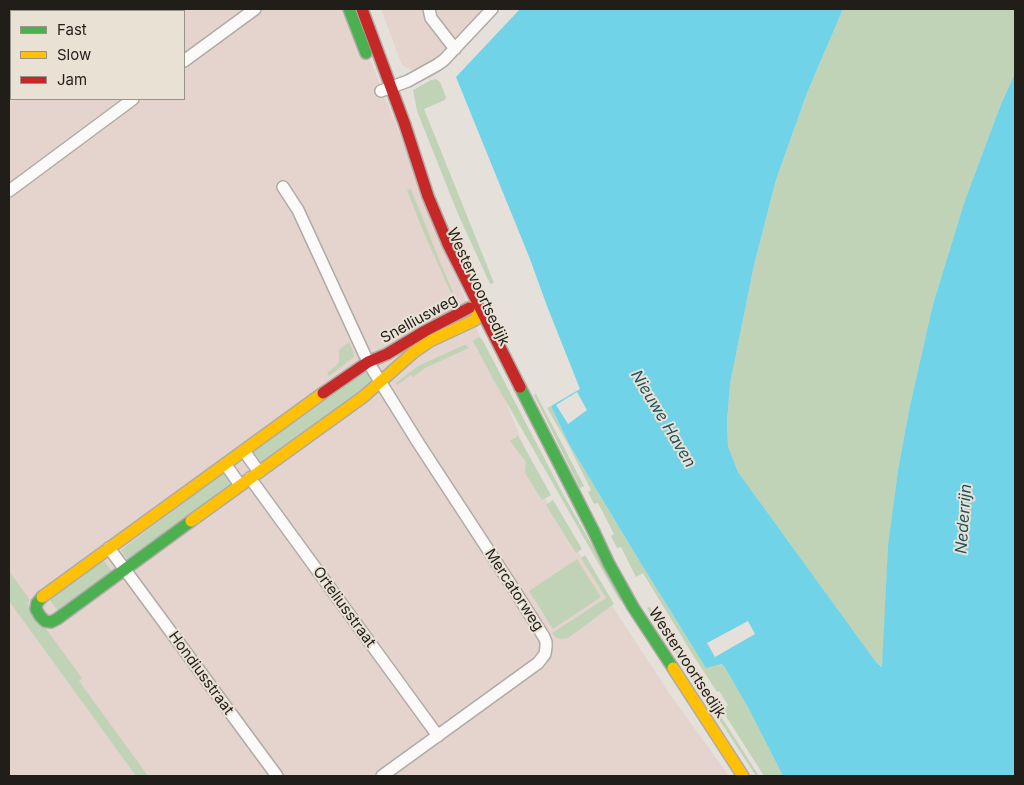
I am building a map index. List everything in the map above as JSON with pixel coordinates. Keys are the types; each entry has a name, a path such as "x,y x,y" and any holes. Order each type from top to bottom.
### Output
{"street":[{"path":"185,60 255,9"},
{"name":"Westervoortsedijk","path":"349,9 371,65 390,88"},
{"name":"Westervoortsedijk","path":"362,9 405,125 431,204 475,312 564,492 609,564 633,607 743,776"},
{"path":"429,9 431,18 455,49"},
{"path":"390,88 438,65 492,9"},
{"path":"9,191 132,100"},
{"name":"Snelliusweg","path":"283,188 298,210 368,362 381,382"},
{"name":"Snelliusweg","path":"475,312 414,352 364,398 250,478 57,619 51,622 45,621 40,616 36,609 37,603 42,597 351,373 425,332 475,312"},
{"name":"Mercatorweg","path":"381,382 546,642 545,654 538,664 382,776"},
{"path":"244,451 250,478"},
{"path":"226,465 250,478"},
{"name":"Orteliusstraat","path":"250,478 438,736"},
{"path":"109,548 125,569"},
{"name":"Hondiusstraat","path":"125,569 277,776"}],"shaded area":[{"path":"9,9 350,9 543,495 669,693 729,776 9,776"},
{"path":"381,9 494,9 430,79 402,65"}],"green space":[{"path":"843,9 1015,9 1015,73 1001,104 965,200 933,304 909,410 898,470 888,545 883,667 876,662 738,472 728,446 727,422 730,384 754,265 776,180 807,93"},
{"path":"436,79 440,82 446,97 445,100 424,109 494,283 490,284 458,214 417,111 413,90"},
{"path":"411,189 453,292 451,293 407,190"},
{"path":"479,337 482,339 564,496 623,599 620,601 492,377 473,341"},
{"path":"349,342 354,357 329,376 327,373 339,362 339,350"},
{"path":"464,345 469,348 425,368 413,377 411,375 397,385 396,383 418,366"},
{"path":"365,372 368,373 372,383 261,464 253,452"},
{"path":"536,394 584,486 580,488 534,395"},
{"path":"551,406 569,444 696,652 724,666 749,708 783,776 764,776 722,710 728,705 719,691 717,692 693,655 643,573 636,577 621,547 617,548 611,536 614,534 598,503 594,504 588,492 591,490 547,408"},
{"path":"518,436 551,495 542,500 525,473 526,462 510,441"},
{"path":"224,472 234,485 127,559 121,550"},
{"path":"553,500 582,549 576,553 546,505"},
{"path":"585,555 614,604 568,638 557,638 552,633 606,598 581,558"},
{"path":"102,558 114,574 60,613 48,598"},
{"path":"577,559 601,597 553,629 529,591"},
{"path":"9,571 30,600 27,603 82,678 79,681 148,776 136,776 9,601"},
{"path":"650,607 759,776 756,776 658,626 647,608"}],"water":[{"path":"520,9 843,9 807,93 776,180 754,265 730,384 727,422 728,446 738,472 876,662 882,667 888,545 898,470 909,410 933,304 965,200 1001,104 1015,73 1015,776 783,776 749,709 724,666 721,664 706,668 569,444 551,406 580,389 530,259 456,77"}],"pier":[{"path":"577,392 587,410 568,424 556,405"},
{"path":"748,621 755,634 715,657 707,643"}],"traffic: fast":[{"path":"349,9 366,53"},
{"path":"520,387 609,564 633,607 673,668"},
{"path":"42,597 37,603 36,609 45,621 51,622 191,521"}],"traffic: slow":[{"path":"191,521 363,397 414,352 430,341 475,320 481,309 469,308"},
{"path":"42,597 323,393"},
{"path":"673,668 743,776"}],"traffic: jam":[{"path":"362,9 405,125 428,196 448,244 520,387"},
{"path":"323,393 368,362 387,354 469,308"}],"water label":[{"name":"Nieuwe Haven","path":"663,419"},
{"name":"Nederrijn","path":"964,519"}]}
